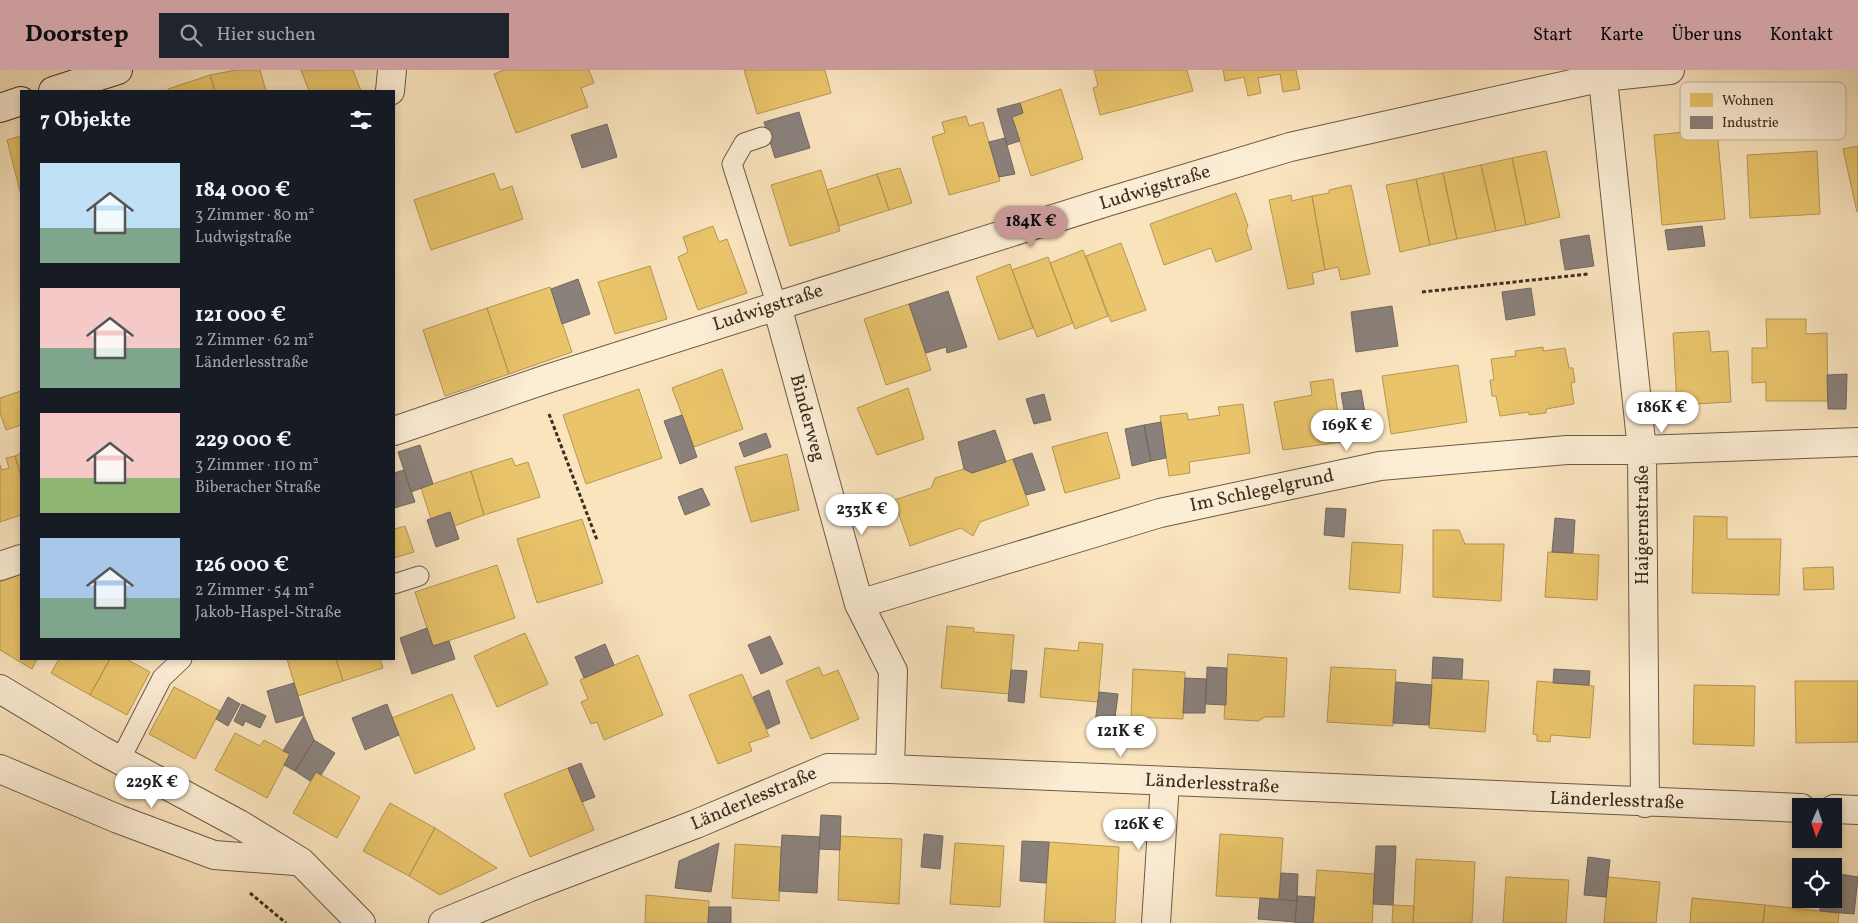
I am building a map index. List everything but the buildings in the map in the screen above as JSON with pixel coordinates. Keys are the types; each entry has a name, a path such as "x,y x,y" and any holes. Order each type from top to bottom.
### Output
{"street":[{"path":"56,90 118,70"},
{"path":"390,90 392,70"},
{"name":"Ludwigstraße","path":"395,432 776,306 1107,202 1290,147 1602,74 1670,70"},
{"name":"Haigernstraße","path":"1602,74 1642,450 1644,803"},
{"path":"0,108 20,101"},
{"name":"Binderweg","path":"776,306 859,604 893,671 890,769"},
{"name":"Im Schlegelgrund","path":"859,604 1160,513 1380,466 1567,450 1642,450 1858,442"},
{"path":"0,566 20,559"},
{"path":"0,689 120,760 239,824 301,862 361,923"},
{"name":"Länderlesstraße","path":"443,923 480,916 828,768 890,769 1644,803 1792,808"},
{"path":"0,769 118,819 214,855 301,862"},
{"path":"1156,923 1165,782"},
{"path":"1842,809 1858,810"}],"lane":[{"name":"Binderweg","path":"762,137 744,143 732,164 776,306"},
{"path":"395,584 419,576"},
{"path":"120,760 162,678 181,660"}],"path":[{"path":"1422,292 1623,271"},
{"path":"538,383 597,540"}]}
